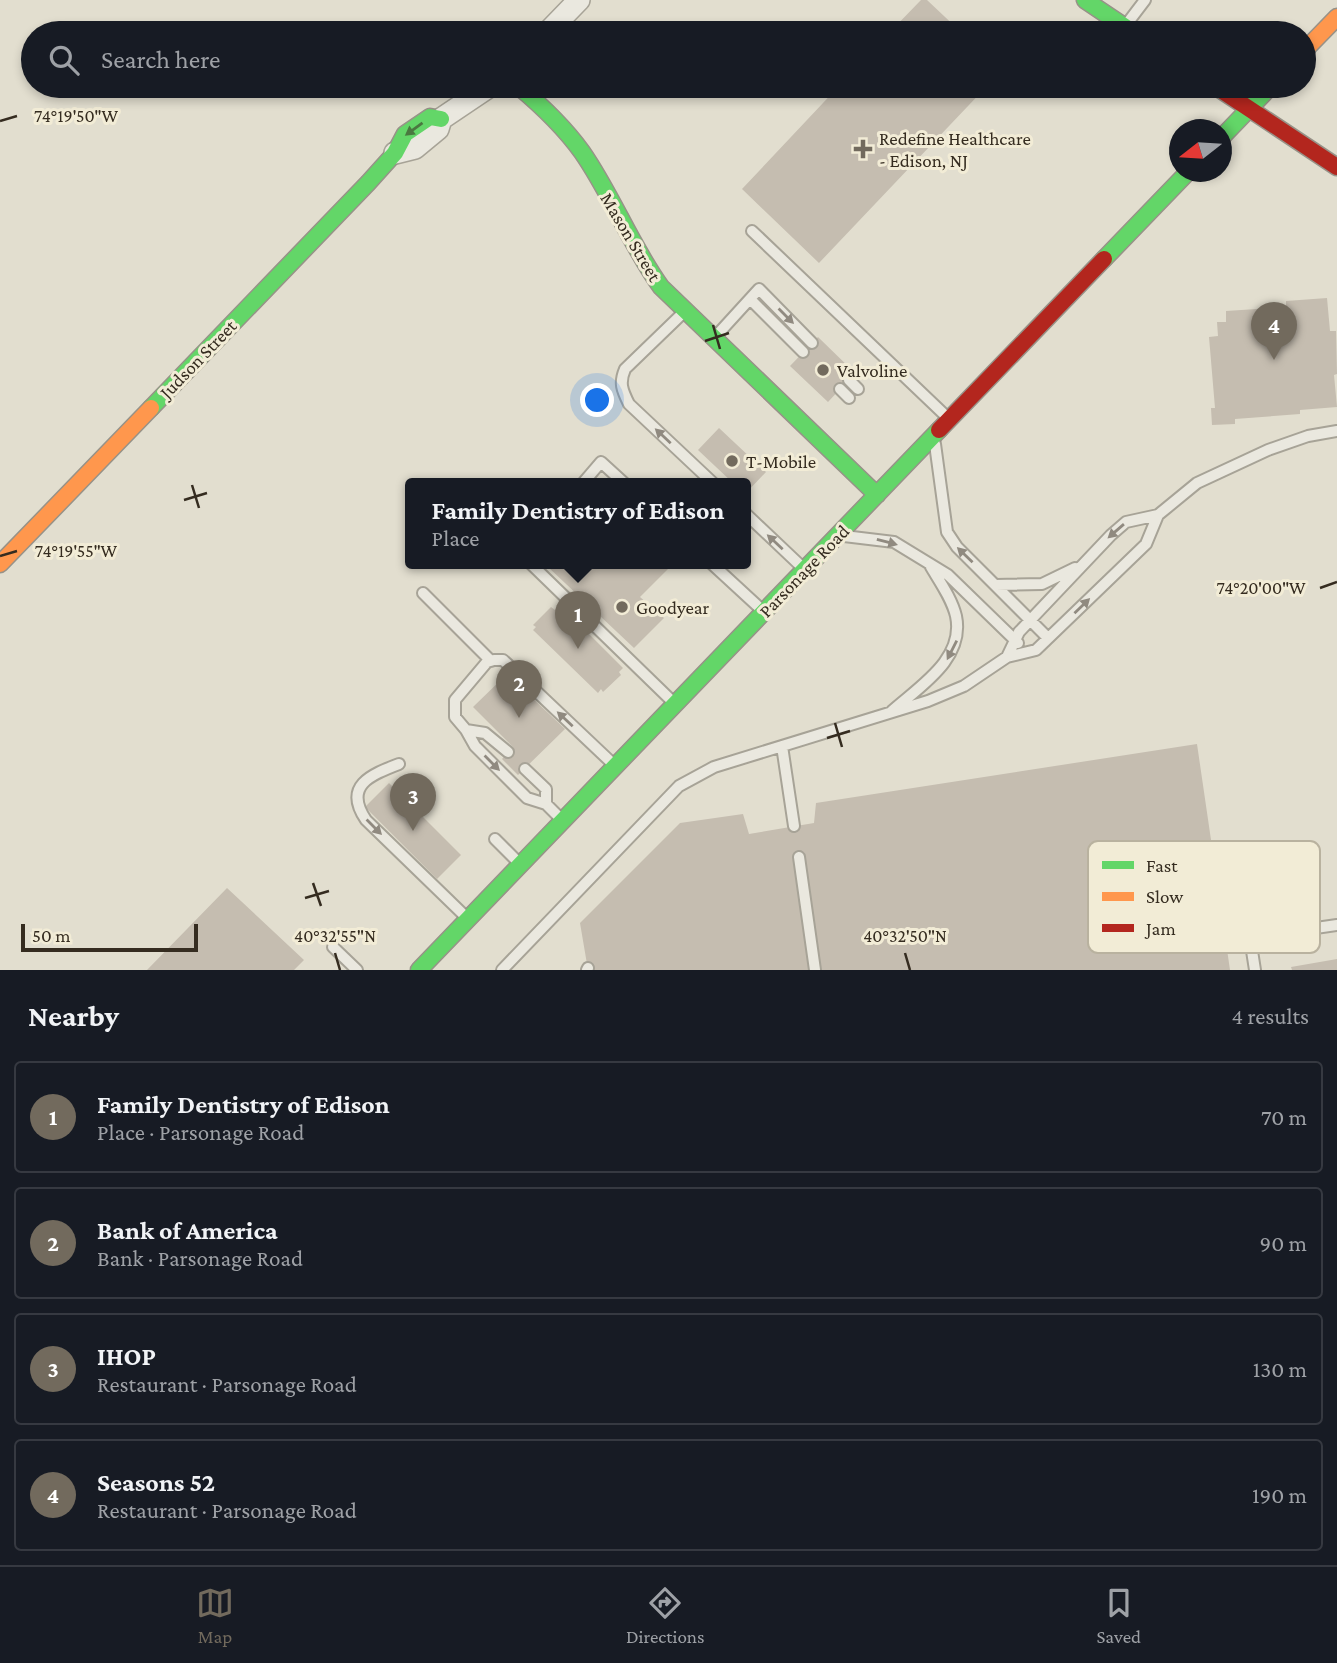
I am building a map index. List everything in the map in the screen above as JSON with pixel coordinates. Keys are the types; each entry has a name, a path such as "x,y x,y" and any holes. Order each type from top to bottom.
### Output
{"street":[{"path":"559,21 579,0"},
{"path":"1085,0 1116,21"},
{"path":"1316,37 1336,13"},
{"name":"Judson Street","path":"0,564 395,153 415,148 438,129 441,119 472,98"},
{"name":"Mason Street","path":"530,98 570,136 592,169 642,264 661,288 877,495"},
{"path":"1234,98 1337,167"},
{"path":"1232,127 1260,98"},
{"name":"Parsonage Road","path":"419,970 1178,182"}],"lane":[{"path":"1134,21 1145,0"},
{"path":"752,231 950,420"},
{"path":"714,338 759,289 812,343"},
{"path":"750,299 803,352"},
{"path":"686,311 625,369 621,379 622,390 629,404 708,478"},
{"path":"849,380 858,389"},
{"path":"840,389 849,398"},
{"path":"1007,657 1019,632 1083,563 1126,523 1158,515 1197,482 1268,450 1308,436 1337,431"},
{"path":"934,436 947,532 957,547 1048,638"},
{"path":"587,478 601,462 619,478"},
{"path":"519,970 506,966 678,786 715,767 887,715 964,686 1007,657 1036,650 1146,544 1158,515"},
{"path":"751,519 805,570"},
{"path":"838,535 894,542 948,575 1028,652"},
{"path":"996,585 1042,584 1083,563"},
{"path":"887,715 946,662 958,640 956,616 930,565"},
{"path":"536,569 674,704"},
{"path":"717,569 764,612"},
{"path":"424,593 491,661"},
{"path":"562,820 546,804 527,798 475,746 455,717 455,700 487,662 503,660 615,765"},
{"path":"466,730 485,733 508,752"},
{"path":"782,746 794,827"},
{"path":"399,764 377,772 365,780 356,798 358,807 366,820 468,919"},
{"path":"525,769 547,789 546,804"},
{"path":"495,839 520,864"},
{"path":"799,858 815,970"},
{"path":"333,947 357,970"}],"building":[{"path":"921,0 927,0 949,21 901,21"},
{"path":"828,98 976,98 819,263 742,189"},
{"path":"1327,298 1330,331 1336,331 1337,374 1334,375 1337,407 1300,410 1300,414 1235,419 1235,424 1212,425 1211,408 1215,408 1209,337 1218,336 1217,322 1226,322 1226,311 1286,307 1286,301"},
{"name":"Valvoline","path":"818,337 855,373 828,402 790,366"},
{"name":"T-Mobile","path":"719,428 766,472 751,488 751,478 728,478 698,450"},
{"name":"Goodyear","path":"550,569 668,569 640,597 664,618 634,648"},
{"path":"560,605 623,668 619,672 621,675 603,692 601,689 598,693 533,630 536,627 533,625 551,607 555,610"},
{"path":"507,674 565,729 518,775 502,759 513,747 473,707"},
{"path":"1197,744 1211,841 1088,841 1088,953 1228,953 1230,970 588,970 580,923 680,823 743,814 749,834 814,823 816,803"},
{"path":"389,783 461,855 437,879 365,807"},
{"path":"227,888 304,960 294,970 147,970"},
{"path":"1337,959 1337,970 1292,970 1291,967"}],"traffic: fast":[{"path":"1085,0 1116,21"},
{"path":"532,98 582,152 661,287 877,495"},
{"path":"1232,127 1259,98"},
{"path":"151,408 368,183 395,153 405,134 430,117 441,119"},
{"path":"1104,259 1178,182"},
{"path":"419,970 939,430"}],"traffic: slow":[{"path":"1316,39 1337,17"},
{"path":"0,564 151,408"}],"traffic: jam":[{"path":"1233,98 1337,167"},
{"path":"939,430 1104,259"}],"place":[{"name":"Redefine Healthcare - Edison, NJ","path":"863,149"},
{"name":"Seasons 52","path":"1274,360"},
{"name":"Valvoline","path":"823,370"},
{"name":"T-Mobile","path":"732,461"},
{"name":"Goodyear","path":"622,607"},
{"name":"Family Dentistry of Edison","path":"578,649"},
{"name":"Bank of America","path":"519,718"},
{"name":"IHOP","path":"413,831"}]}
